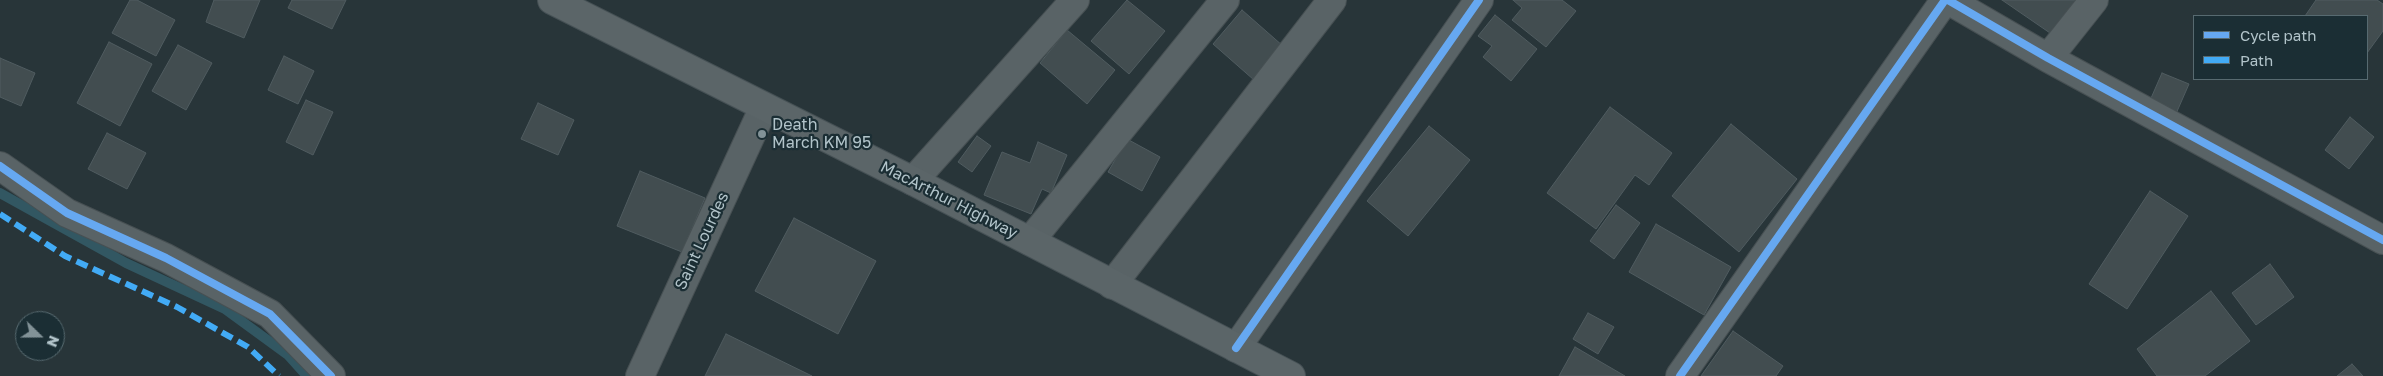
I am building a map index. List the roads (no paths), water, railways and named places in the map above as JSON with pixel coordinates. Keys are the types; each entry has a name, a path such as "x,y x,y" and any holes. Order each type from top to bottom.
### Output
{"main road":[{"name":"MacArthur Highway","path":"552,0 913,181 1290,376"}],"street":[{"path":"913,181 1075,0"},
{"path":"1030,241 1225,0"},
{"path":"1112,285 1332,0"},
{"path":"1236,348 1479,0"},
{"path":"1680,376 1946,0 2048,58 2383,240"},
{"path":"2048,58 2094,0"},
{"name":"Saint Lourdes","path":"640,376 764,107"},
{"path":"0,166 67,213 166,258 270,314 331,376"}],"waterway":[{"path":"0,193 126,263 225,309 288,355 307,376"}],"place":[{"name":"Death March KM 95","path":"762,134"}]}
